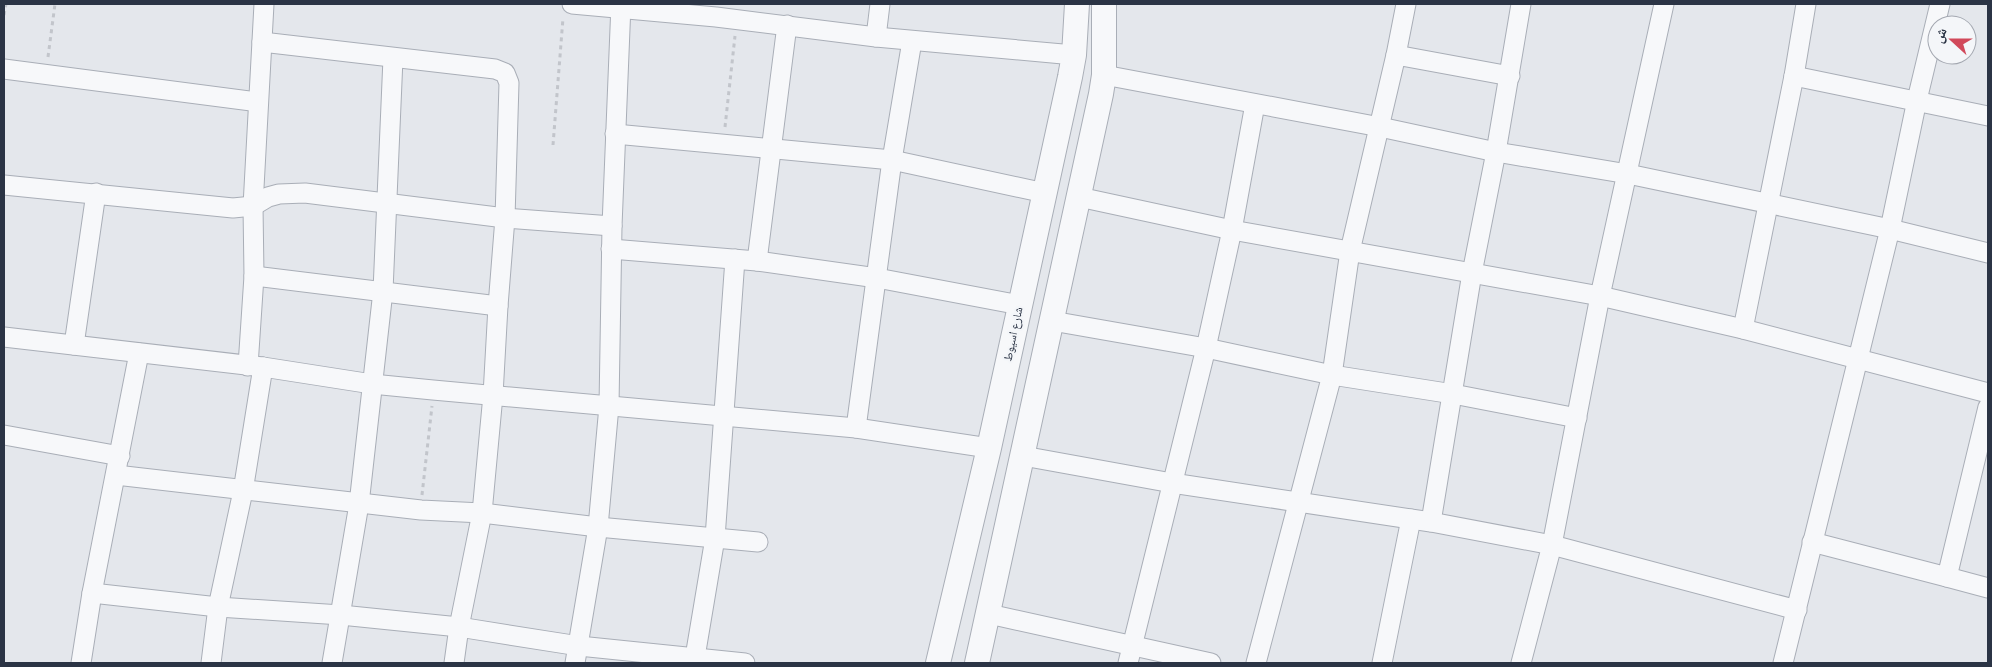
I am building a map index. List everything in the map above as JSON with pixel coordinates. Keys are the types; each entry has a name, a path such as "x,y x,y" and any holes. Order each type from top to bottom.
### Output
{"street":[{"path":"211,663 218,607 243,491 255,367 253,206 264,4"},
{"path":"876,37 880,4"},
{"name":"شارع اسيوط","path":"938,663 989,448 1045,193 1074,55 1077,4"},
{"path":"977,663 1104,75 1104,4"},
{"path":"1256,663 1332,375 1350,251 1380,127 1406,4"},
{"path":"1431,522 1472,273 1510,76 1521,4"},
{"path":"1521,663 1552,545 1600,296 1664,4"},
{"path":"1743,329 1794,76 1806,4"},
{"path":"1783,663 1890,229 1917,100 1940,4"},
{"path":"567,8 621,6 717,10 736,19 876,37 1074,55"},
{"path":"577,654 598,527 609,406 611,249 621,6"},
{"path":"757,262 787,25"},
{"path":"856,428 892,160 912,40"},
{"path":"262,42 495,69 505,73 509,83 505,218 498,306 494,395 482,513 459,627 454,663"},
{"path":"1396,55 1510,76"},
{"path":"332,663 359,504 383,292 393,58"},
{"path":"4,70 258,102"},
{"path":"1104,75 1380,127 1496,152 1628,174 1890,229 1988,253"},
{"path":"1794,76 1988,116"},
{"path":"1131,654 1206,348 1232,230 1255,104"},
{"path":"615,134 772,147 892,160 1045,193"},
{"path":"4,185 233,208 253,206 268,197 293,193 505,218 612,226"},
{"path":"74,344 96,193"},
{"path":"1079,197 1232,230 1600,296 1743,329 1988,393"},
{"path":"611,249 735,259 877,278 1020,305"},
{"path":"694,661 715,538 735,259"},
{"path":"254,276 498,306"},
{"path":"1052,321 1206,348 1332,375 1453,394 1577,418"},
{"path":"4,337 255,367 372,384 856,428 989,448"},
{"path":"81,663 92,593 139,353"},
{"path":"1947,577 1988,407"},
{"path":"4,435 120,456"},
{"path":"1023,456 1172,483 1431,522 1552,545 1797,610"},
{"path":"116,475 359,504 420,510 482,513 598,527 758,542"},
{"path":"1382,663 1410,519"},
{"path":"967,539 1004,543"},
{"path":"1812,542 1988,588"},
{"path":"92,593 218,607 341,615 459,627 577,654 745,663"},
{"path":"988,614 1131,654 1211,663"}],"path":[{"path":"4,15 6,4"},
{"path":"46,75 55,4"},
{"path":"553,145 567,8"},
{"path":"724,143 736,19"},
{"path":"420,510 433,390"}]}
